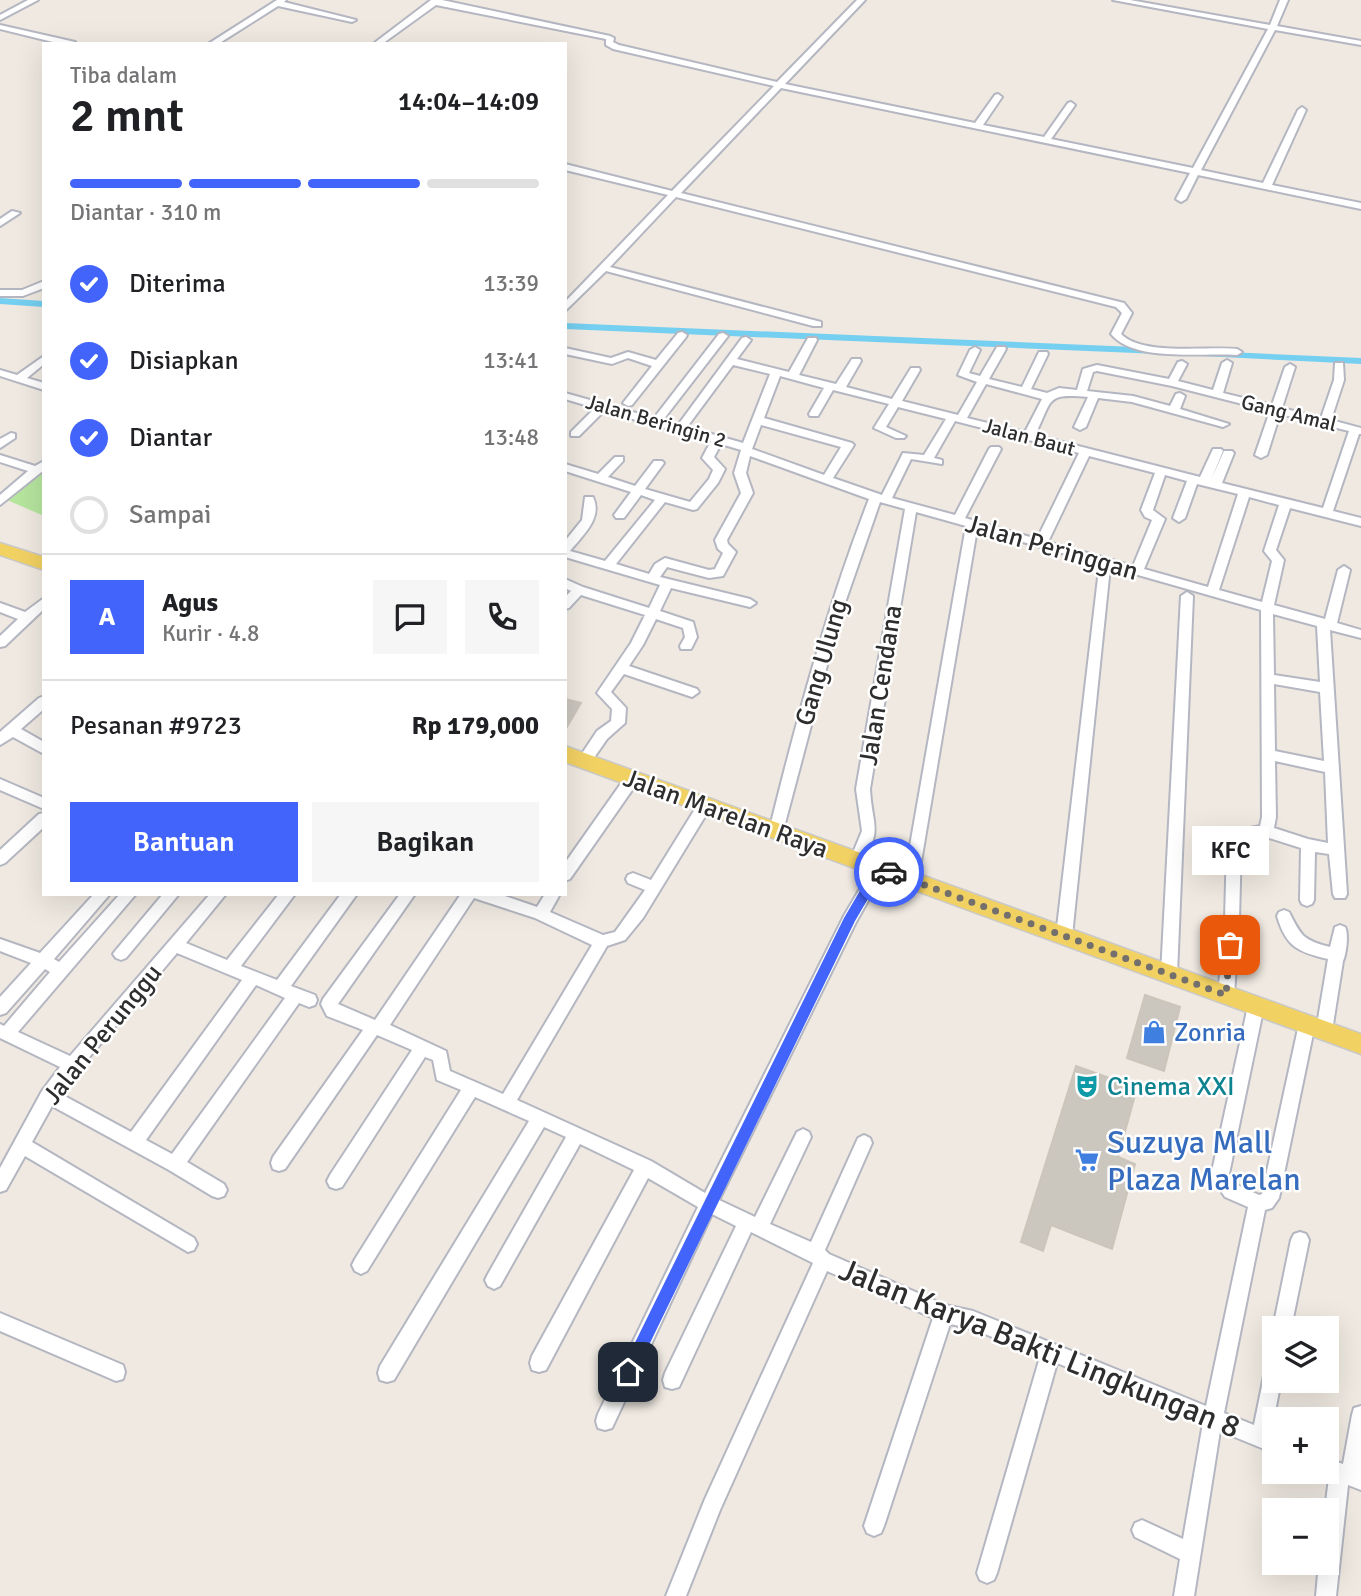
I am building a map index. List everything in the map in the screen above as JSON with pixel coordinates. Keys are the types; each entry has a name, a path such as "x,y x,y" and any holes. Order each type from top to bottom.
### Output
{"main road":[{"path":"0,549 42,563"},
{"name":"Jalan Marelan Raya","path":"575,758 1361,1044"}],"street":[{"path":"0,18 34,0"},
{"path":"567,306 861,0"},
{"path":"1117,0 1361,43"},
{"path":"1181,199 1273,26 1284,0"},
{"path":"215,42 280,1 352,20"},
{"path":"380,42 436,1 610,38 608,43 616,47 779,85 1361,206"},
{"path":"0,27 64,42"},
{"path":"978,125 998,97"},
{"path":"1047,139 1071,105"},
{"path":"1267,185 1302,110"},
{"path":"567,167 1120,305 1127,313 1116,334 1118,340 1127,345 1160,350 1237,352"},
{"path":"0,223 15,213"},
{"path":"604,268 817,324"},
{"path":"0,293 23,293 42,285"},
{"path":"567,290 580,293"},
{"path":"628,403 682,335"},
{"path":"656,422 723,336"},
{"path":"681,428 747,340"},
{"path":"793,375 812,340"},
{"path":"957,417 1001,349"},
{"path":"975,350 963,374 1048,397"},
{"path":"567,351 612,361 628,355 660,365"},
{"path":"1025,391 1043,354"},
{"name":"Jalan Baut","path":"731,360 1361,522"},
{"path":"19,379 42,361"},
{"path":"814,414 856,361"},
{"path":"1217,394 1227,363"},
{"path":"1172,383 1182,364"},
{"path":"1325,422 1339,380 1339,365"},
{"name":"Gang Amal","path":"1081,393 1086,373 1092,368 1172,383 1358,430"},
{"path":"1261,456 1290,368"},
{"path":"900,436 880,428 915,370"},
{"path":"652,580 665,562 709,574 719,573 730,552 722,546 721,540 747,493 740,473 776,372"},
{"path":"0,373 42,385"},
{"path":"1029,436 1048,397 1059,391 1133,399 1223,424"},
{"path":"1080,427 1095,394"},
{"name":"Jalan Beringin 2","path":"567,396 747,449"},
{"path":"1174,410 1180,396"},
{"path":"575,434 603,406"},
{"name":"Gang Ulung","path":"776,831 811,693 850,561 881,498 907,455 933,460 957,417"},
{"path":"757,421 848,445 827,479"},
{"path":"1327,513 1358,430"},
{"path":"0,445 11,436"},
{"path":"567,468 693,506 719,469 708,458 718,439"},
{"name":"Jalan Peringgan","path":"747,449 881,498 1361,634"},
{"path":"958,520 995,449"},
{"path":"1041,543 1085,452"},
{"path":"1179,518 1222,452"},
{"path":"0,458 40,467"},
{"path":"600,478 619,459"},
{"path":"620,515 658,463"},
{"path":"0,501 40,467"},
{"path":"1137,571 1159,519 1147,510 1161,472"},
{"path":"1212,593 1245,492"},
{"path":"608,565 662,498"},
{"path":"567,548 592,513 593,506 589,500"},
{"path":"1266,831 1269,817 1267,609 1278,560 1270,551 1286,502"},
{"name":"Jalan Cendana","path":"857,860 868,839 870,820 863,789 911,506"},
{"path":"911,880 972,525"},
{"path":"567,552 652,580 750,603"},
{"path":"1064,936 1105,569"},
{"path":"1340,894 1330,768 1326,624 1344,570"},
{"path":"575,758 618,723 617,705 604,693 636,645 667,583"},
{"path":"567,584 689,625 691,637 685,646"},
{"path":"567,603 579,590"},
{"path":"1168,974 1187,596"},
{"path":"0,643 42,605"},
{"path":"0,607 28,618"},
{"path":"621,668 692,692"},
{"path":"1266,678 1327,688"},
{"path":"0,740 42,703"},
{"path":"12,730 42,748"},
{"path":"1268,754 1330,768"},
{"path":"567,873 632,779"},
{"path":"0,784 42,803"},
{"path":"507,1102 602,942 622,934 655,888 705,805"},
{"path":"0,859 42,820"},
{"path":"1226,995 1234,842 1240,835 1266,831 1308,845 1336,850"},
{"path":"1307,900 1308,845"},
{"path":"605,1421 708,1204 850,918 879,869"},
{"path":"633,879 655,888"},
{"path":"0,1008 101,896"},
{"path":"71,1064 4,1032 127,896"},
{"path":"121,954 170,896"},
{"name":"Jalan Perunggu","path":"0,1184 48,1096 71,1064 217,896"},
{"path":"230,968 286,896"},
{"path":"280,988 349,896"},
{"path":"336,1181 422,1048 330,1009 329,1004 407,896"},
{"path":"279,1163 468,896"},
{"path":"486,896 540,914 602,942"},
{"path":"540,914 552,896"},
{"path":"1284,916 1288,933 1297,942 1338,956"},
{"path":"1256,1006 1220,1177 1231,1191 1258,1203 1266,1202 1270,1198 1338,956 1340,931"},
{"path":"0,945 61,970"},
{"path":"174,1164 303,998 176,946"},
{"path":"134,1142 253,977"},
{"name":"Jalan Karya Bakti Lingkungan 8","path":"422,1048 442,1059 443,1075 470,1090 507,1102 577,1134 645,1167 708,1204 819,1257 944,1314 973,1320 1262,1438"},
{"path":"361,1265 470,1090"},
{"path":"48,1096 218,1190"},
{"path":"387,1373 540,1118"},
{"path":"494,1280 577,1134"},
{"path":"672,1380 753,1225 803,1137"},
{"path":"676,1596 819,1257 864,1143"},
{"path":"22,1145 188,1244"},
{"path":"539,1363 645,1167"},
{"path":"1185,1596 1213,1418 1258,1203"},
{"path":"1284,1316 1300,1240"},
{"path":"874,1527 944,1314"},
{"path":"0,1322 116,1372"},
{"path":"987,1573 1051,1352"},
{"path":"1325,1596 1344,1474 1361,1415"},
{"path":"1142,1530 1192,1554"}],"green space":[{"path":"42,471 42,515 7,500"}],"building":[{"path":"567,700 581,703 567,727"},
{"name":"Zonria","path":"1145,995 1180,1007 1164,1071 1127,1058"},
{"name":"Suzuya Mall Plaza Marelan","path":"1076,1066 1137,1088 1118,1157 1135,1164 1112,1249 1051,1225 1043,1251 1021,1242"}],"waterway":[{"path":"0,301 42,304"},
{"path":"567,326 1159,351"},
{"path":"1205,354 1361,361"}],"way so far":[{"path":"889,872 1226,995 1230,945"}],"place":[{"name":"KFC","path":"1230,945"},
{"name":"Zonria","path":"1154,1032"},
{"name":"Cinema XXI","path":"1087,1086"},
{"name":"Suzuya Mall Plaza Marelan","path":"1087,1160"}],"route":[{"path":"628,1372 850,918 879,869 889,872"}]}
